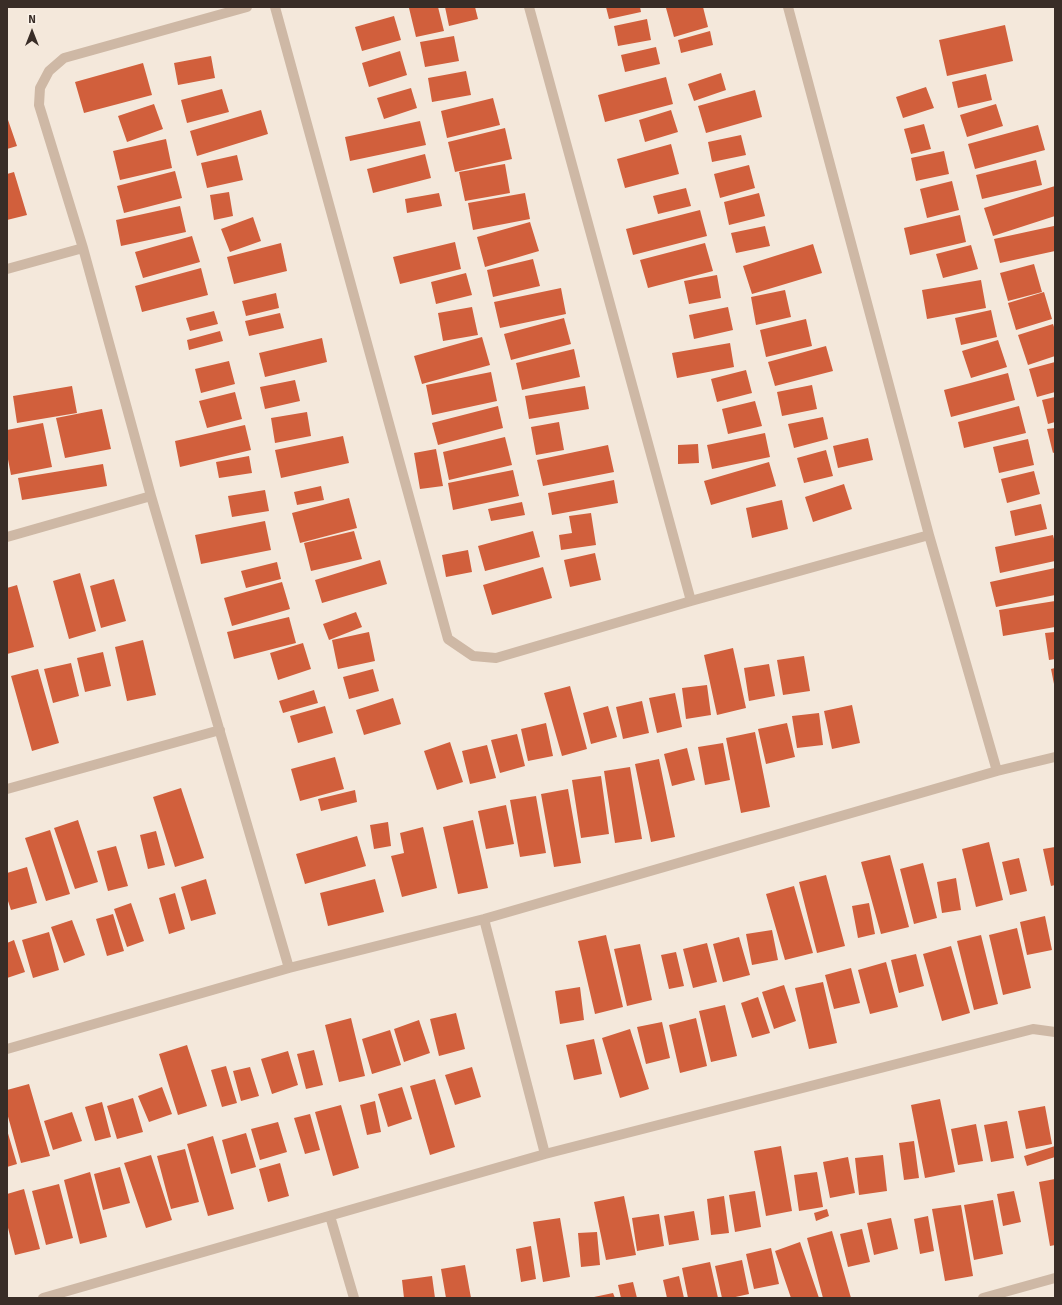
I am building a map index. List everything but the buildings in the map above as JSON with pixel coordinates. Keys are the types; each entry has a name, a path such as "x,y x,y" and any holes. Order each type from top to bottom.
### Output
{"street":[{"path":"247,7 64,58 49,71 40,88 39,105 83,248 151,496 289,968"},
{"path":"275,7 448,639 473,656 496,658 691,601 930,535"},
{"path":"529,7 691,601"},
{"path":"788,7 930,535 997,771"},
{"path":"7,269 83,248"},
{"path":"7,537 151,496"},
{"path":"7,789 220,730"},
{"path":"7,1049 289,968 484,919 997,771 1055,757"},
{"path":"484,919 545,1154"},
{"path":"43,1298 545,1154 1033,1029 1055,1032"},
{"path":"330,1216 354,1298"},
{"path":"982,1298 1055,1278"}]}
